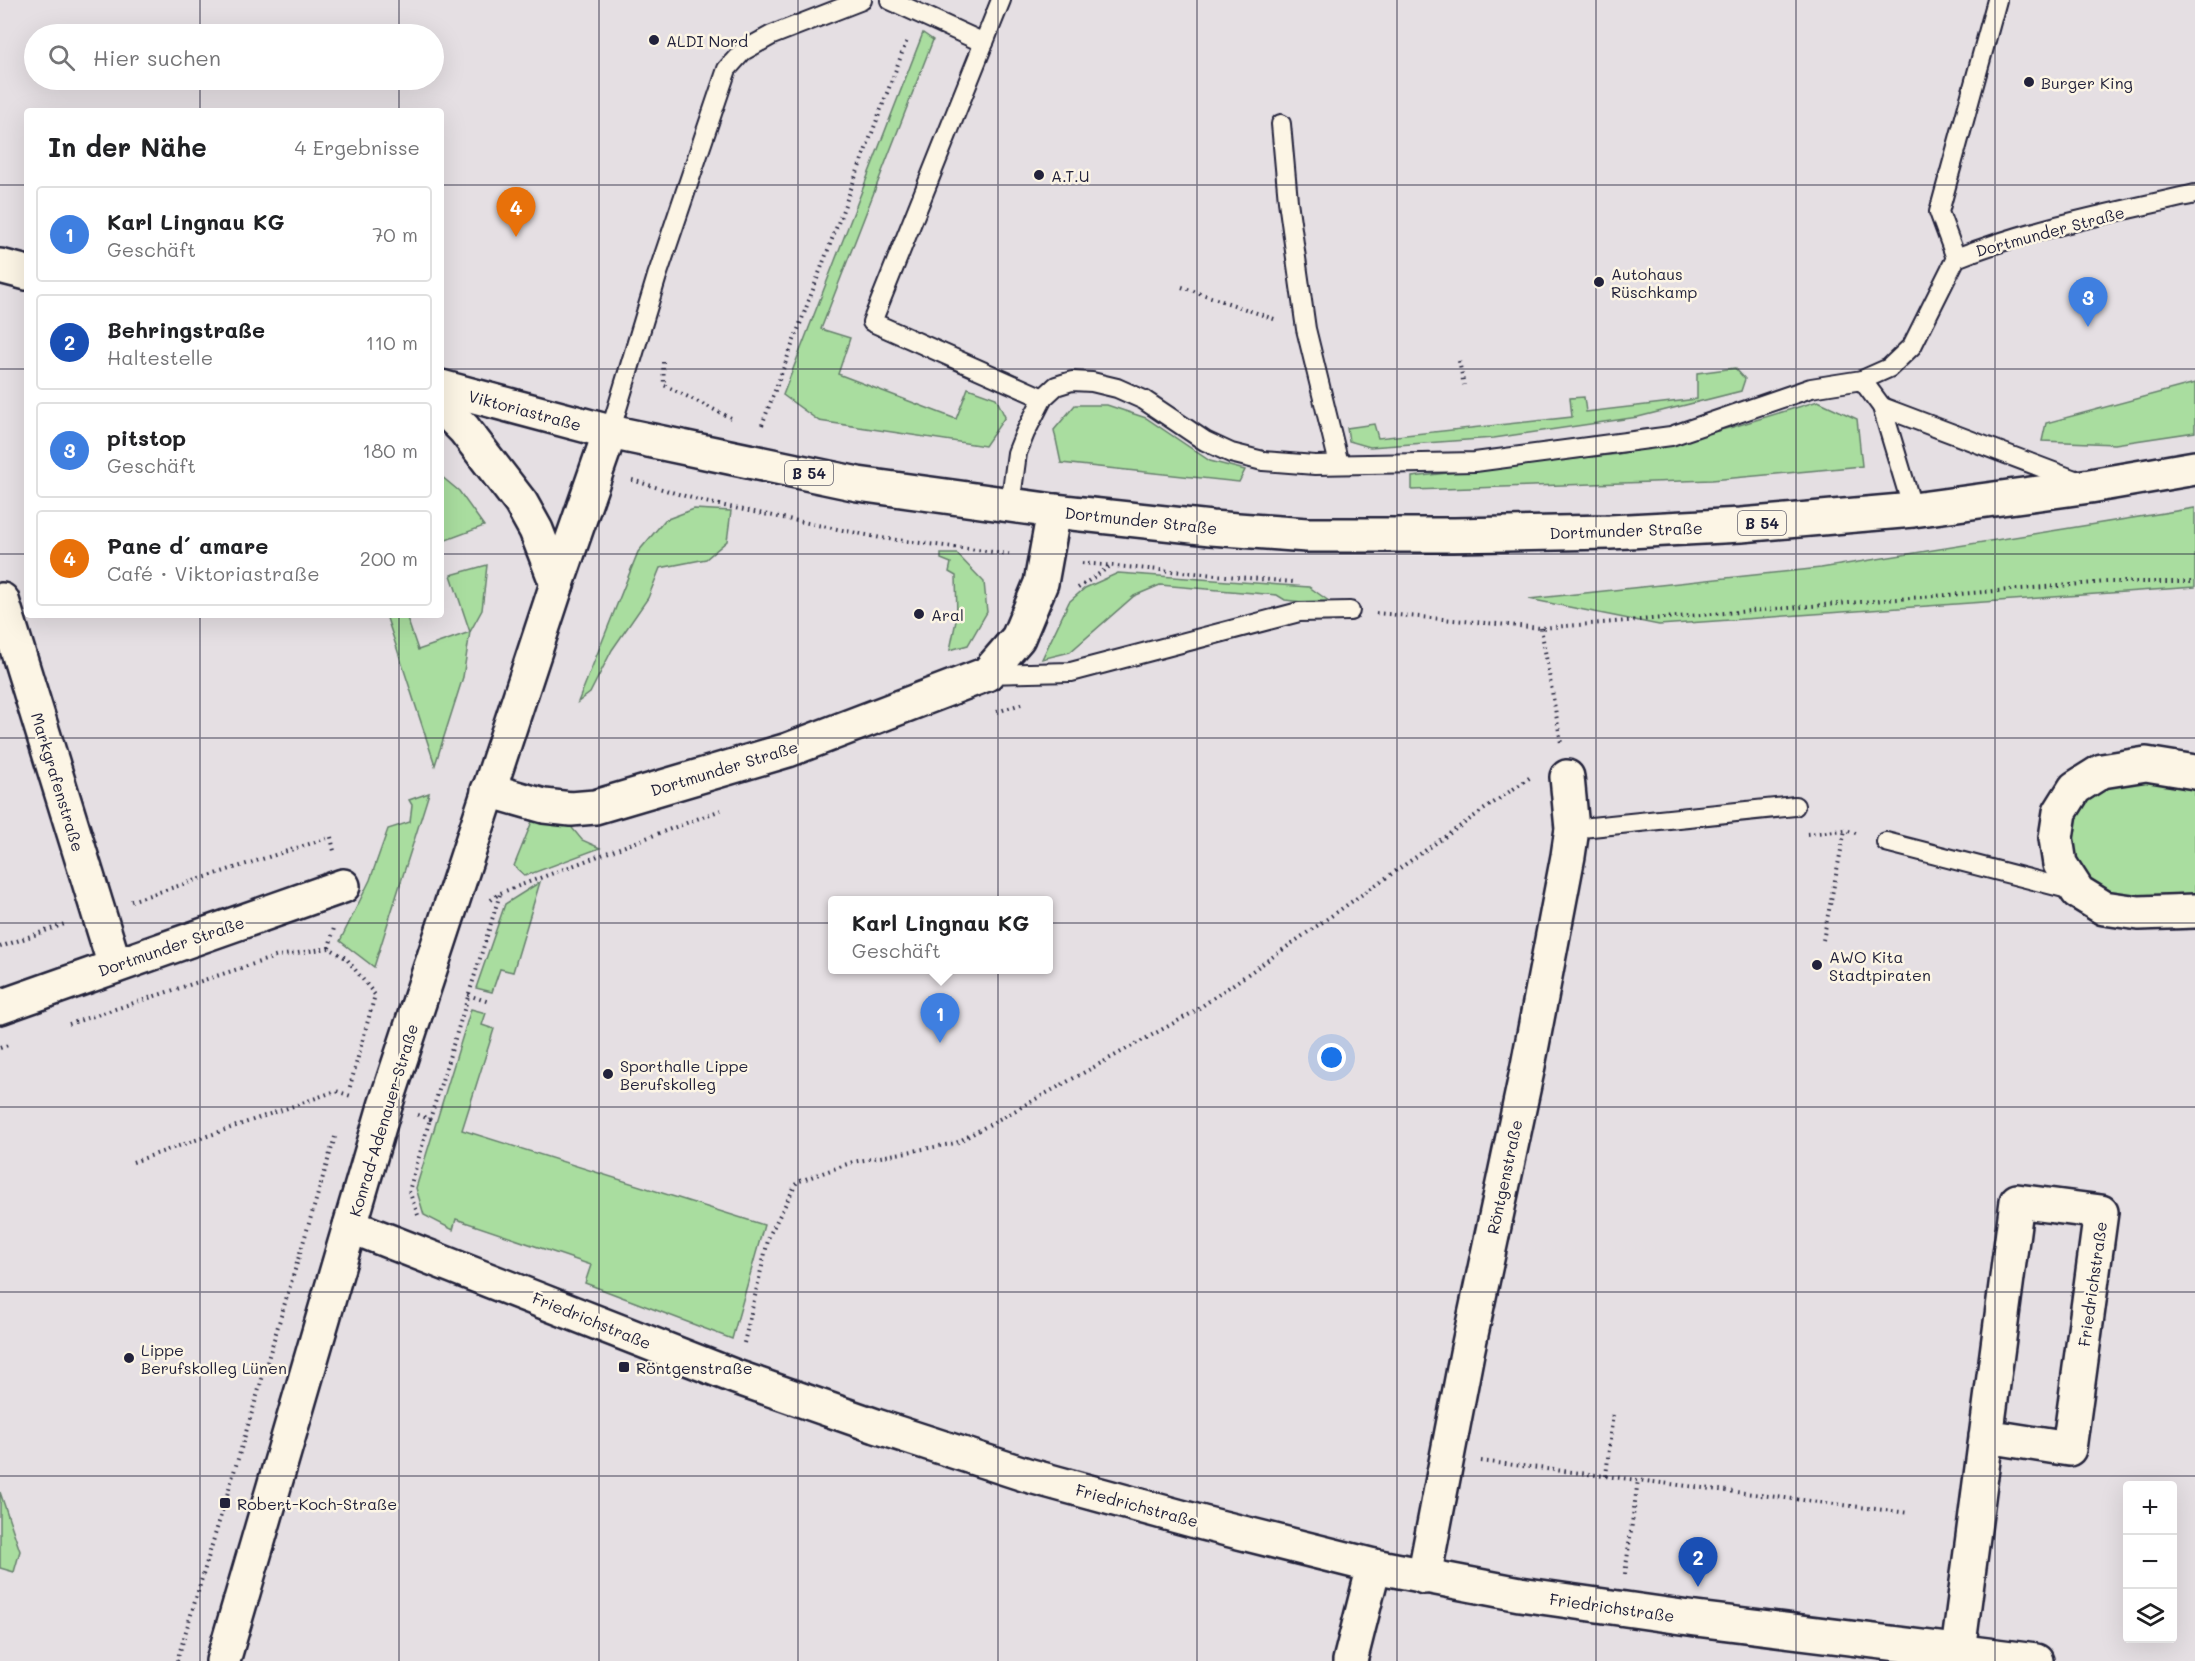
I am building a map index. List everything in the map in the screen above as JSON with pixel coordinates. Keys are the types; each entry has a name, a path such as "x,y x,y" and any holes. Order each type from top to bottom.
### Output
{"street":[{"path":"0,266 24,272"},
{"name":"Viktoriastraße","path":"444,388 610,432"},
{"path":"444,409 464,429 521,503 536,530 557,584"},
{"name":"Konrad-Adenauer-Straße","path":"223,1661 385,1106 488,790 610,432"},
{"name":"Dortmunder Straße","path":"610,432 858,484 1054,511 1211,528 1307,535 1610,532 1741,525 1913,510 2090,486 2195,468"},
{"name":"Dortmunder Straße","path":"488,790 544,806 571,809 595,807 777,753 987,674 1018,639 1041,583 1054,511"},
{"name":"Markgrafenstraße","path":"0,601 2,600 115,966"},
{"path":"2195,772 2146,764 2102,771 2075,788 2060,813 2056,838 2060,864 2078,892 2104,908 2139,912 2195,911"},
{"name":"Röntgenstraße","path":"1424,1577 1467,1353 1527,1071 1572,829 1568,777"},
{"name":"Dortmunder Straße","path":"0,1007 343,886"},
{"name":"Friedrichstraße","path":"1958,1651 1986,1436 2017,1201 2101,1212 2069,1449 1986,1436"},
{"name":"Friedrichstraße","path":"350,1226 736,1377 876,1426 1027,1475 1374,1566 1520,1594 1958,1651 1990,1658 2036,1661"},
{"path":"1350,1661 1374,1566"}],"lane":[{"path":"610,432 660,266 727,69 743,51 772,35 862,0"},
{"path":"890,0 984,43"},
{"path":"1001,0 872,322 1043,398 1017,453 1010,506"},
{"path":"1956,258 1939,212 1997,0"},
{"path":"1281,124 1288,201 1306,330 1339,464"},
{"name":"Dortmunder Straße","path":"1043,398 1056,386 1072,381 1092,382 1116,388 1144,400 1205,441 1232,453 1263,461 1339,464 1475,462 1671,436 1811,388 1862,380 1889,368 1912,346 1956,258 2048,228 2195,194"},
{"path":"1862,380 1882,407 1913,510"},
{"path":"1882,407 2090,486"},
{"path":"987,674 1071,672 1299,612 1350,611"},
{"path":"1572,829 1794,806"},
{"path":"1886,842 2078,892"}],"path":[{"path":"754,424 762,425 908,38 900,33"},
{"path":"1182,287 1306,330"},
{"path":"662,351 664,385 737,421"},
{"path":"1459,361 1464,385"},
{"path":"597,470 705,502 881,538 1110,566 1299,582"},
{"path":"1350,611 1541,628 2107,582 2195,582"},
{"path":"736,1377 769,1236 797,1182 853,1162 956,1143 966,1138 1192,1013 1541,770 1568,777 1541,628"},
{"path":"422,1225 409,1191 500,893 732,807"},
{"path":"1823,940 1845,830"},
{"path":"0,947 98,912 330,837 343,886"},
{"path":"60,1027 278,956 329,948 346,958 375,995 348,1095"},
{"path":"468,995 489,1002"},
{"path":"0,1048 20,1041"},
{"path":"133,1162 336,1091 430,1119"},
{"path":"177,1661 337,1129"},
{"path":"1606,1476 1613,1413"},
{"path":"1447,1457 1909,1513"},
{"path":"1620,1608 1638,1480"}],"green space":[{"path":"923,33 933,40 821,329 850,338 838,374 956,419 968,388 996,398 1005,417 985,446 819,421 783,395"},
{"path":"1735,368 1745,379 1741,391 1638,417 1494,438 1370,447 1349,441 1347,428 1374,424 1378,438 1572,417 1570,398 1584,397 1586,412 1697,399 1697,373"},
{"path":"2195,383 2195,432 2115,444 2042,441 2046,423"},
{"path":"1818,401 1857,419 1862,466 1712,480 1412,490 1412,477 1619,454 1733,427"},
{"path":"1075,405 1107,405 1146,418 1210,461 1245,470 1239,482 1061,463 1054,430"},
{"path":"444,478 459,491 484,526 444,541"},
{"path":"2195,508 2195,587 1659,625 1529,599 1821,568"},
{"path":"694,509 731,511 727,541 706,559 660,568 648,598 612,650 590,693 578,702 638,552 665,520"},
{"path":"941,554 957,554 984,582 987,612 968,645 950,650 957,616 956,576 949,572 951,563 941,559"},
{"path":"487,565 482,610 470,632 451,575"},
{"path":"1118,573 1309,587 1336,606 1285,600 1277,595 1160,585 1134,596 1070,652 1042,659 1069,602 1085,588"},
{"path":"387,618 407,618 418,650 470,632 463,677 435,765"},
{"path":"2142,774 2195,782 2195,896 2103,894 2080,876 2069,851 2069,829 2079,803 2104,783"},
{"path":"429,793 374,967 340,941 370,880 388,829 410,822 412,805 409,800"},
{"path":"535,814 552,824 568,823 582,840 600,848 525,876 514,866"},
{"path":"540,882 513,972 500,969 492,992 476,988 505,904"},
{"path":"471,1009 486,1013 482,1025 494,1029 462,1130 764,1225 732,1339 585,1283 591,1265 456,1219 453,1230 424,1215 416,1188"},
{"path":"0,1492 20,1551 14,1572 0,1568"}],"place":[{"name":"ALDI Nord","path":"654,40"},
{"name":"Burger King","path":"2029,82"},
{"name":"A.T.U","path":"1039,175"},
{"name":"Pane d´ amare","path":"516,237"},
{"name":"Autohaus Rüschkamp","path":"1599,282"},
{"name":"pitstop","path":"2088,327"},
{"name":"Aral","path":"919,614"},
{"name":"AWO Kita Stadtpiraten","path":"1817,965"},
{"name":"Karl Lingnau KG","path":"940,1043"},
{"name":"Sporthalle Lippe Berufskolleg","path":"608,1074"},
{"name":"Lippe Berufskolleg Lünen","path":"129,1358"},
{"name":"Röntgenstraße","path":"624,1367"},
{"name":"Robert-Koch-Straße","path":"225,1503"},
{"name":"Behringstraße","path":"1698,1587"}]}
